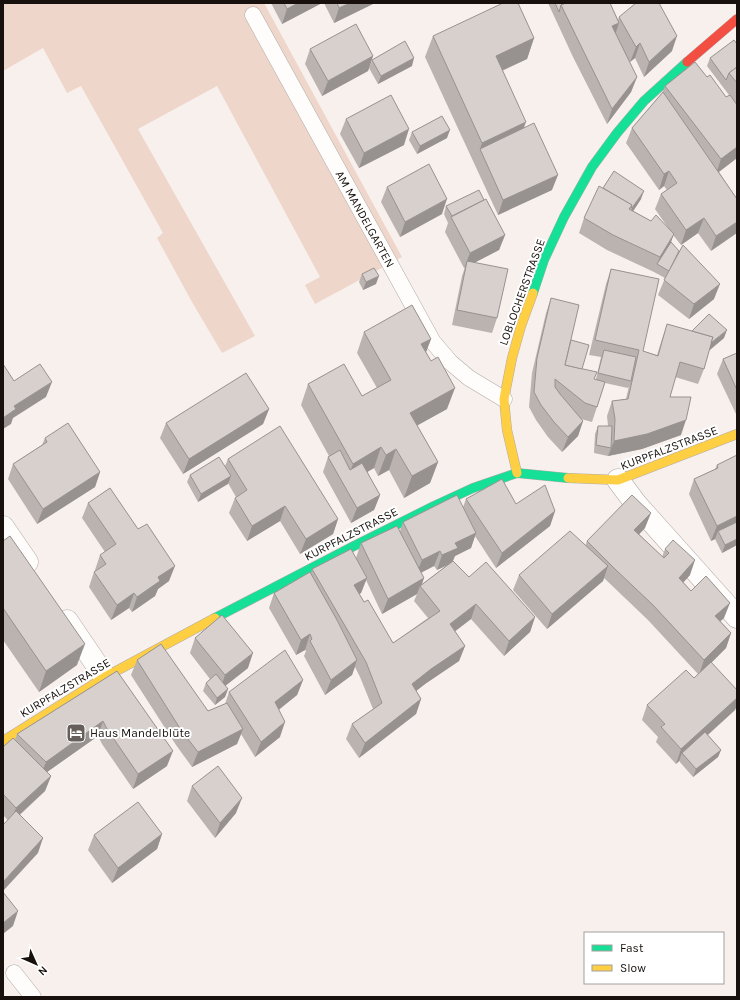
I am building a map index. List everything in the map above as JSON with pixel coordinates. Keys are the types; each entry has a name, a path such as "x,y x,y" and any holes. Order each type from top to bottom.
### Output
{"street":[{"name":"LOBLOCHERSTRASSE","path":"517,473 506,430 504,399 512,358 521,326 544,260 564,217 592,167 617,133 644,101 737,19"},
{"name":"KURPFALZSTRASSE","path":"3,741 105,677 352,547 473,488 517,473 560,478 618,480 737,434"},
{"path":"618,480 636,504 737,617"},
{"path":"3,527 38,579"},
{"path":"56,605 105,677"}],"lane":[{"name":"AM MANDELGARTEN","path":"253,15 433,342 450,362 469,378 504,399"},
{"path":"14,973 33,997"}],"shaded area":[{"path":"3,3 264,3 402,257 315,304 305,285 320,277 217,86 138,129 255,336 222,353 157,238 163,233 81,86 67,93 43,48 3,71"}],"building":[{"path":"284,3 298,3 287,9"},
{"path":"337,3 350,3 339,8"},
{"path":"503,3 518,3 534,38 496,56 526,122 482,143 433,36"},
{"path":"555,3 566,3 561,5 559,12"},
{"path":"566,3 610,3 619,23 612,26 637,77 612,109 561,5"},
{"path":"636,3 659,3 677,36 649,62 640,43 636,47 619,17"},
{"path":"356,24 373,56 328,81 310,49"},
{"path":"734,40 737,44 737,67 729,73 726,80 710,58"},
{"path":"405,41 414,58 381,76 372,60"},
{"path":"695,62 707,77 710,75 726,97 730,95 737,105 737,147 721,159 665,86"},
{"path":"737,67 737,83 729,73"},
{"path":"663,92 737,199 737,222 716,236 704,218 686,230 661,194 677,183 669,171 664,174 632,128"},
{"path":"391,95 409,129 364,153 346,119"},
{"path":"442,116 450,130 420,146 412,132"},
{"path":"534,123 558,175 503,200 480,149"},
{"path":"429,164 447,199 405,222 387,187"},
{"path":"614,171 644,191 632,208 632,205 603,188"},
{"path":"599,186 632,205 629,209 651,221 656,215 674,234 660,257 613,235 584,218"},
{"path":"479,190 484,200 452,216 446,206"},
{"path":"486,199 505,235 470,253 451,217"},
{"path":"671,242 679,251 669,271 657,264"},
{"path":"683,245 720,284 694,304 664,280"},
{"path":"467,261 508,269 497,318 457,310"},
{"path":"374,268 379,276 366,282 362,274"},
{"path":"611,269 659,279 643,351 658,356 667,324 713,337 704,369 680,362 670,397 691,397 686,420 647,434 614,441 615,419 612,401 628,399 639,350 595,340"},
{"path":"551,298 579,305 565,365 597,372 594,379 605,382 597,407 585,403 555,379 555,387 583,421 568,437 541,405 534,392 537,358"},
{"path":"412,305 431,339 421,344 431,361 438,357 455,388 410,413 438,462 412,476 396,449 386,455 381,447 353,464 308,384 344,364 362,396 391,380 364,332"},
{"path":"709,314 727,330 711,343 713,337 692,331"},
{"path":"571,340 589,345 582,369 565,365"},
{"path":"604,350 636,357 631,381 598,373"},
{"path":"737,353 737,390 723,359"},
{"path":"3,364 14,381 40,364 52,382 14,406 16,409 3,418"},
{"path":"246,373 269,409 189,459 166,423"},
{"path":"68,423 100,472 43,509 13,464 47,442 45,438"},
{"path":"280,426 338,519 306,539 285,506 252,526 235,498 247,490 228,459"},
{"path":"598,426 612,426 611,448 596,445"},
{"path":"340,450 350,470 362,463 380,495 357,508 328,457"},
{"path":"737,455 737,516 717,526 694,479 718,468 717,465"},
{"path":"219,457 231,476 201,494 190,475"},
{"path":"502,479 516,504 545,485 555,511 502,553 466,499"},
{"path":"110,488 138,529 147,524 175,566 158,577 160,581 137,597 134,593 117,605 94,572 106,564 100,555 116,544 88,503"},
{"path":"457,495 476,533 455,543 458,548 442,555 440,551 422,560 403,522"},
{"path":"632,495 651,513 634,530 664,558 669,553 665,549 673,540 695,560 679,578 691,591 706,576 730,603 715,616 731,633 704,660 653,605 587,541"},
{"path":"737,522 737,539 725,545 718,531"},
{"path":"397,526 424,578 388,599 361,543"},
{"path":"570,531 608,566 552,614 519,575"},
{"path":"10,536 85,644 46,671 3,608 3,541"},
{"path":"351,549 367,578 354,585 364,602 368,600 393,643 440,611 420,586 453,561 469,577 486,562 535,617 509,641 476,604 450,624 465,646 412,684 421,699 365,743 352,724 382,703 366,662 312,569"},
{"path":"310,572 337,620 357,660 331,680 310,641 312,639 310,634 301,640 274,593"},
{"path":"222,615 253,653 225,675 195,638"},
{"path":"161,644 208,711 227,703 243,729 198,752 181,730 137,660"},
{"path":"285,650 303,680 275,702 285,722 261,742 229,692"},
{"path":"711,662 737,690 737,698 681,749 661,727 665,724 647,705 686,670 694,678"},
{"path":"117,671 173,751 138,774 103,721 46,762 17,734"},
{"path":"216,674 228,689 217,698 206,683"},
{"path":"705,732 721,750 696,769 682,753"},
{"path":"13,738 51,776 16,808 3,794 3,747"},
{"path":"218,766 242,798 220,823 192,786"},
{"path":"138,802 162,834 118,868 94,835"},
{"path":"16,811 43,838 3,882 3,825"},
{"path":"3,892 18,911 3,923"}],"traffic: fast":[{"path":"533,293 544,260 564,217 592,167 617,133 644,101 687,62"},
{"path":"215,618 352,547 473,488 517,473 568,478"}],"traffic: slow":[{"path":"517,473 507,430 504,399 512,358 521,326 533,293"},
{"path":"568,478 618,480 737,434"},
{"path":"3,741 105,677 215,618"}],"traffic: jam":[{"path":"687,62 737,19"}],"place":[{"name":"Haus Mandelblüte","path":"76,733"}]}
